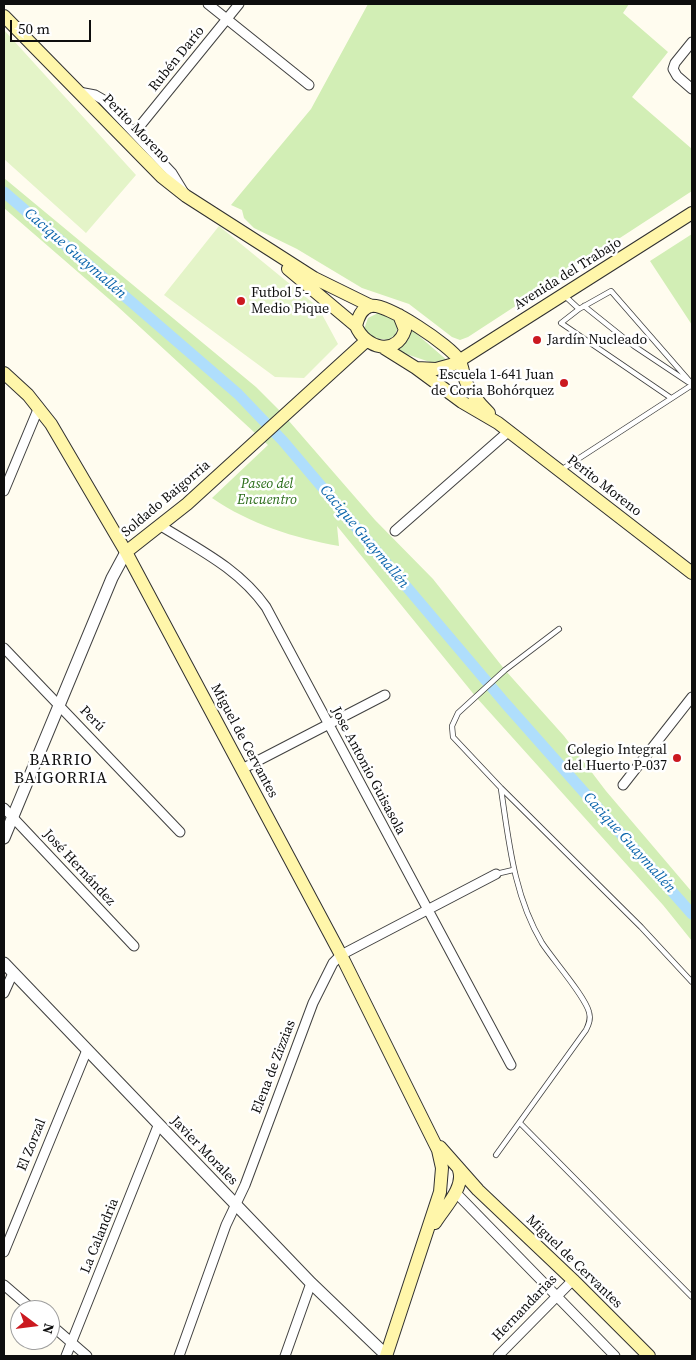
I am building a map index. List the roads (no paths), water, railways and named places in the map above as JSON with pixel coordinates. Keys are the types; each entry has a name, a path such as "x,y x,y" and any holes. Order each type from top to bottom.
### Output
{"main road":[{"name":"Perito Moreno","path":"4,16 162,177 186,196 314,278 371,306"},
{"name":"Avenida del Trabajo","path":"459,360 692,213"},
{"name":"Perito Moreno","path":"260,244 356,326"},
{"path":"371,306 381,306 399,315 405,330 403,337 395,345 384,348 366,341 356,326 361,313 371,306"},
{"name":"Perito Moreno","path":"399,315 450,351 459,360 472,394 498,423"},
{"name":"Soldado Baigorria","path":"126,552 161,526 366,341"},
{"name":"Perito Moreno","path":"384,348 416,368 462,402 498,423 692,574"},
{"path":"416,368 436,369 450,366 459,360"},
{"name":"Miguel de Cervantes","path":"4,373 38,407 51,424 126,552 242,769 341,955 434,1139 442,1163 440,1192"},
{"name":"Miguel de Cervantes","path":"434,1139 466,1184 573,1280 648,1356"},
{"path":"386,1356 440,1192 449,1180 466,1184 446,1207 427,1236"}],"street":[{"path":"208,4 309,85"},
{"name":"Rubén Darío","path":"135,132 240,4"},
{"path":"692,42 675,63 673,69 677,76 692,89"},
{"path":"79,92 95,94 102,99 172,172 186,196"},
{"path":"4,491 38,407"},
{"path":"394,532 508,431"},
{"name":"Jose Antonio Guisasola","path":"161,526 226,565 257,594 266,607 511,1065"},
{"name":"Soldado Baigorria","path":"4,838 112,578 126,552"},
{"name":"Perú","path":"4,648 180,832"},
{"path":"242,769 385,695"},
{"path":"622,786 692,697"},
{"name":"José Hernández","path":"4,808 134,946"},
{"name":"Elena de Zizzias","path":"178,1356 226,1225 236,1205 313,1003 333,963 341,955 496,874"},
{"name":"Javier Morales","path":"4,964 158,1126 386,1356"},
{"path":"4,993 12,973"},
{"name":"El Zorzal","path":"4,1252 87,1050"},
{"name":"La Calandria","path":"66,1356 158,1126"},
{"path":"466,1184 556,1296 615,1356"},
{"name":"Hernandarias","path":"498,1356 573,1280"},
{"path":"285,1356 311,1282"},
{"path":"4,1285 21,1300"},
{"path":"60,1333 87,1356"}],"lane":[{"path":"671,398 560,323 579,309 611,291 692,384"},
{"path":"563,294 579,309"},
{"path":"584,306 634,346 692,384"},
{"path":"560,471 692,384"},
{"path":"559,629 505,670 455,716 452,733 455,740 501,788 641,927 692,982"},
{"path":"496,1155 586,1030 590,1017 586,1004 532,924 513,870 501,788"},
{"path":"496,874 513,870"},
{"path":"520,1123 692,1297"}],"waterway":[{"name":"Cacique Guaymallén","path":"4,192 238,394 283,441 505,703 692,914"}],"place":[{"name":"Futbol 5 - Medio Pique","path":"241,301"},
{"name":"Jardín Nucleado","path":"537,340"},
{"name":"Escuela 1-641 Juan de Coria Bohórquez","path":"564,383"},
{"name":"Colegio Integral del Huerto P-037","path":"677,758"}],"district":[{"name":"BARRIO BAIGORRIA","path":"61,770"}],"park label":[{"name":"Paseo del Encuentro","path":"267,492"}]}
